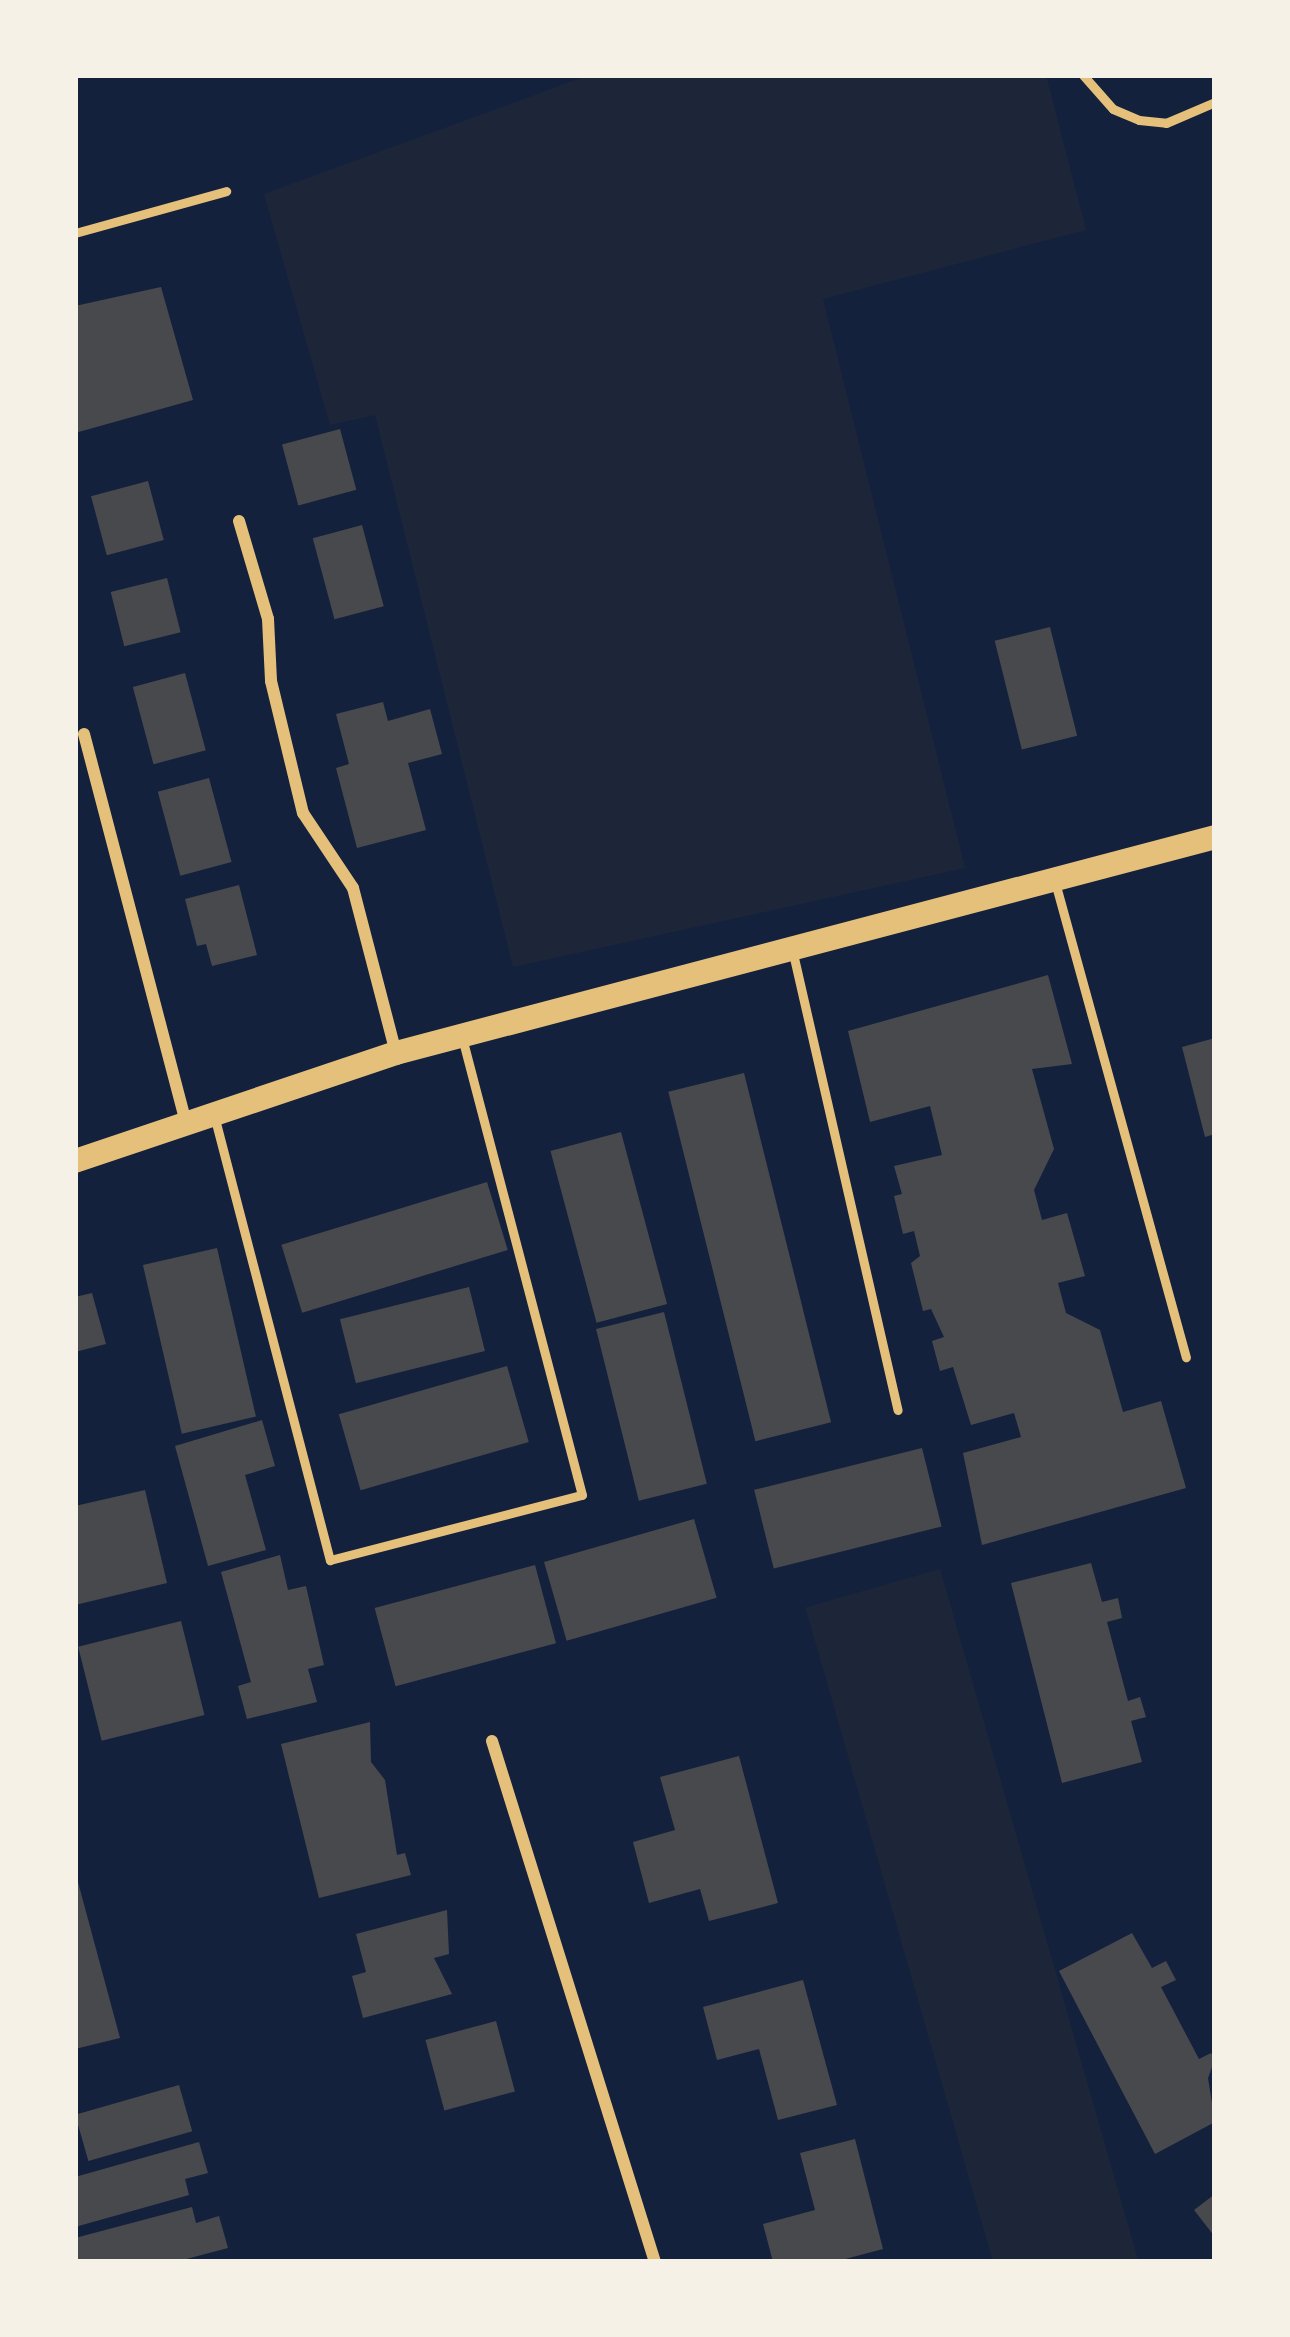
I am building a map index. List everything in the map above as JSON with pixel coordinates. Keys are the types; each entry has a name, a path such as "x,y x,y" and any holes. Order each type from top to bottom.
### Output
{"main road":[{"path":"75,1161 396,1053 1215,836"}],"street":[{"path":"239,521 268,619 272,681 302,813 353,888 396,1053"},
{"path":"84,734 186,1123"},
{"path":"492,1741 655,2262"}],"lane":[{"path":"1083,75 1113,109 1139,120 1166,123 1215,102"},
{"path":"75,232 226,191"},
{"path":"1054,879 1186,1357"},
{"path":"792,950 898,1410"},
{"path":"214,1114 330,1560 582,1495 462,1037"}],"shaded area":[{"path":"589,75 1046,75 1086,230 823,299 965,868 513,967 375,415 330,425 264,194"},
{"path":"940,1569 1139,2262 993,2262 805,1608"}],"building":[{"path":"161,287 193,400 75,433 75,306"},
{"path":"340,429 356,490 298,505 282,445"},
{"path":"148,481 164,540 107,555 91,496"},
{"path":"362,525 384,606 334,619 313,538"},
{"path":"167,578 181,632 124,646 111,592"},
{"path":"1050,627 1077,736 1022,749 995,641"},
{"path":"185,673 206,750 154,764 133,687"},
{"path":"383,702 388,721 430,709 442,754 408,763 426,830 357,848 336,768 349,764 336,714"},
{"path":"209,778 232,862 180,876 158,792"},
{"path":"239,885 257,955 212,966 206,944 197,946 185,899"},
{"path":"1048,975 1072,1064 1032,1069 1054,1149 1034,1190 1042,1220 1067,1213 1085,1276 1058,1283 1066,1313 1100,1330 1123,1412 1161,1401 1186,1488 982,1545 963,1453 1021,1437 1014,1413 971,1425 953,1367 940,1371 932,1341 944,1337 931,1309 923,1311 911,1263 920,1256 914,1231 903,1234 894,1196 902,1194 894,1166 942,1155 930,1106 870,1122 848,1031"},
{"path":"1215,1038 1215,1134 1205,1137 1182,1047"},
{"path":"744,1073 831,1422 755,1441 668,1092"},
{"path":"621,1132 667,1304 597,1323 550,1151"},
{"path":"487,1182 508,1250 302,1313 281,1245"},
{"path":"217,1248 256,1417 182,1434 143,1265"},
{"path":"469,1287 485,1351 356,1383 340,1319"},
{"path":"92,1293 106,1344 75,1352 75,1297"},
{"path":"664,1312 707,1484 639,1501 596,1329"},
{"path":"507,1366 529,1442 361,1490 339,1414"},
{"path":"262,1420 275,1466 245,1475 266,1550 208,1566 175,1446"},
{"path":"922,1448 942,1527 774,1568 754,1490"},
{"path":"145,1490 167,1583 75,1605 75,1506"},
{"path":"694,1519 717,1598 567,1641 544,1562"},
{"path":"280,1555 288,1590 306,1586 324,1665 308,1669 317,1702 247,1719 238,1686 251,1682 221,1572"},
{"path":"1091,1563 1102,1602 1118,1598 1122,1618 1107,1622 1128,1701 1140,1697 1146,1717 1131,1721 1142,1762 1062,1783 1011,1583"},
{"path":"535,1565 556,1643 396,1686 375,1608"},
{"path":"181,1621 204,1715 102,1741 78,1647"},
{"path":"370,1722 371,1762 385,1780 397,1855 405,1853 411,1875 319,1898 281,1744"},
{"path":"739,1756 778,1903 709,1921 700,1889 649,1903 633,1842 675,1830 660,1777"},
{"path":"75,1871 120,2038 75,2049"},
{"path":"447,1910 449,1954 434,1958 452,1994 363,2018 352,1976 366,1972 356,1934"},
{"path":"1132,1933 1152,1968 1166,1961 1176,1980 1161,1987 1199,2059 1211,2053 1215,2059 1208,2078 1215,2122 1155,2154 1059,1971"},
{"path":"803,1980 837,2105 778,2120 759,2049 717,2060 703,2007"},
{"path":"496,2021 515,2092 444,2110 425,2040"},
{"path":"179,2085 192,2131 88,2161 75,2115"},
{"path":"855,2139 883,2249 834,2262 773,2262 763,2224 815,2210 800,2153"},
{"path":"199,2142 208,2173 185,2179 189,2195 75,2227 75,2177"},
{"path":"1215,2194 1215,2237 1194,2210"},
{"path":"192,2207 196,2223 219,2216 228,2248 175,2262 75,2262 75,2238"}]}
